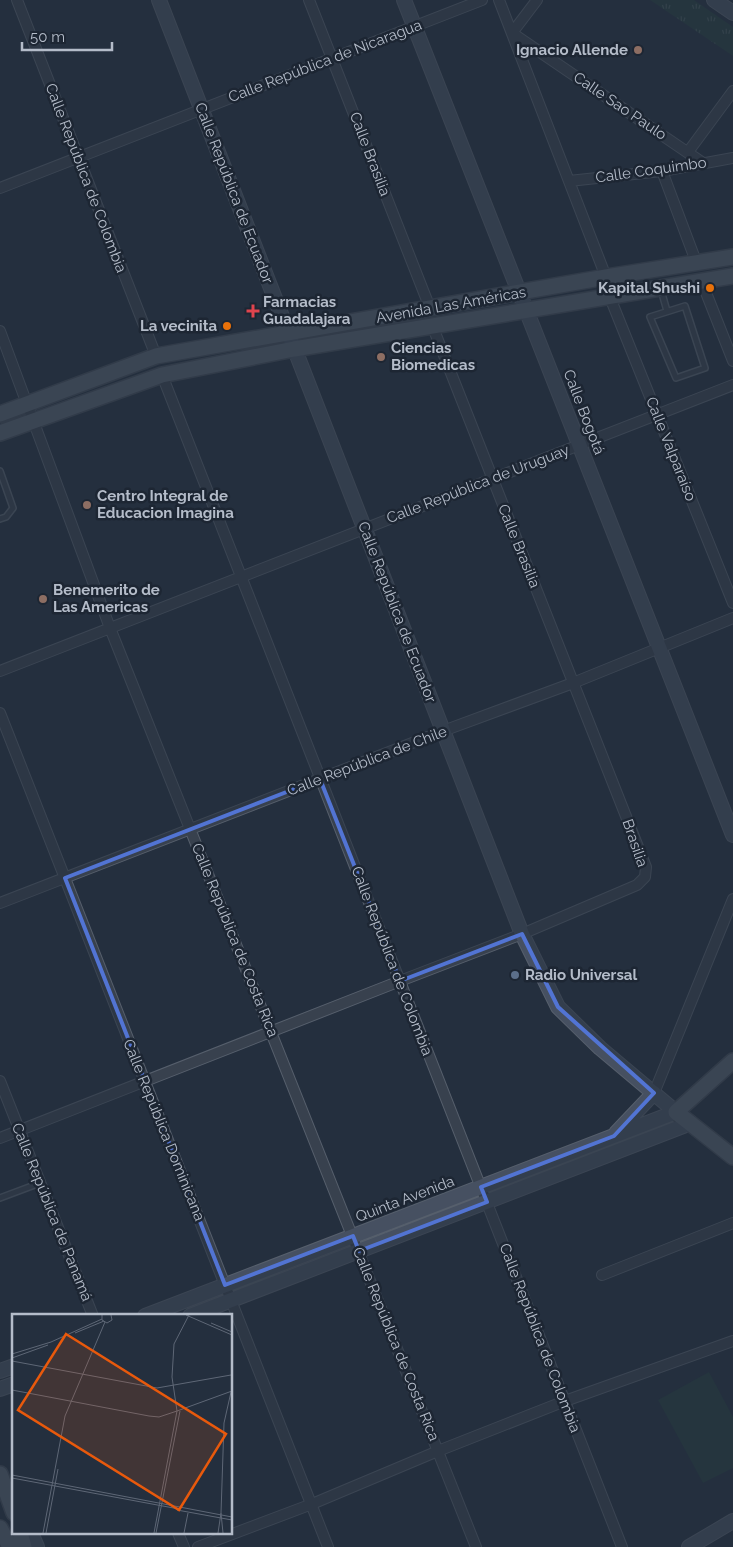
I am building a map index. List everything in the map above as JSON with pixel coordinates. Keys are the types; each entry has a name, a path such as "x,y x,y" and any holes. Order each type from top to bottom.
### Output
{"main road":[{"name":"Avenida Las Américas","path":"0,414 156,356 520,294 606,277 733,257"},
{"name":"Avenida Las Américas","path":"0,433 162,375 294,349 432,325 733,276"},
{"path":"676,1112 733,1061"},
{"name":"Calle República de Ecuador","path":"676,1112 733,1157"},
{"path":"0,1474 11,1499"},
{"path":"0,1528 19,1541"}],"street":[{"name":"Calle República de Colombia","path":"17,0 156,356"},
{"name":"Calle República de Ecuador","path":"158,0 522,934 558,1007 600,1048 676,1112"},
{"name":"Calle Brasilia","path":"309,0 430,308"},
{"name":"Calle Bogotá","path":"404,0 733,835"},
{"name":"Calle República de Nicaragua","path":"0,188 482,0"},
{"path":"500,0 606,277"},
{"path":"512,33 537,0"},
{"path":"714,0 733,13"},
{"name":"Calle Sao Paulo","path":"512,33 703,163"},
{"path":"688,152 733,91"},
{"name":"Calle Coquimbo","path":"569,181 662,171 733,158"},
{"path":"662,171 697,264"},
{"path":"701,280 733,361"},
{"name":"Calle Valparaíso","path":"609,295 733,603"},
{"name":"Calle Brasilia","path":"432,325 573,683"},
{"name":"Calle República de Costa Rica","path":"0,331 110,628 476,1547"},
{"name":"Calle República de Colombia","path":"162,375 622,1547"},
{"name":"Calle República de Uruguay","path":"0,672 733,385"},
{"name":"Calle República de Chile","path":"0,903 443,731 573,683 733,618"},
{"name":"Brasilia","path":"0,1138 522,934 637,885 645,877 646,867 573,683"},
{"name":"Calle República Dominicana","path":"0,712 328,1547"},
{"path":"614,1136 654,1093 733,899"},
{"name":"Calle República de Panamá","path":"0,1081 92,1314"},
{"name":"Quinta Avenida","path":"150,1314 676,1112"},
{"path":"195,1314 691,1123"},
{"path":"602,1275 733,1224"},
{"path":"198,1547 312,1504 438,1451 565,1401 733,1341"},
{"path":"0,1371 12,1367"},
{"path":"0,1389 12,1385"},
{"path":"689,1547 733,1522"},
{"path":"178,1534 184,1547"},
{"path":"19,1541 37,1547"}],"lane":[{"path":"660,287 667,311"},
{"path":"685,306 705,368 676,378 650,317 667,311 685,306"},
{"path":"0,472 13,508 6,517 0,519"},
{"path":"0,1198 40,1183"}],"highlighted area":[{"path":"320,779 400,981 522,934 558,1007 654,1093 614,1136 481,1187 487,1202 359,1251 353,1236 225,1285 65,878"}],"green space":[{"path":"650,0 694,0 733,27 733,56"},
{"path":"709,1372 733,1417 733,1468 703,1483 658,1400"}],"place":[{"name":"Ignacio Allende","path":"638,50"},
{"name":"Kapital Shushi","path":"710,288"},
{"name":"Farmacias Guadalajara","path":"253,311"},
{"name":"La vecinita","path":"227,326"},
{"name":"Ciencias Biomedicas","path":"381,357"},
{"name":"Centro Integral de Educacion Imagina","path":"87,505"},
{"name":"Benemerito de Las Americas","path":"43,599"},
{"name":"Radio Universal","path":"515,975"}]}
